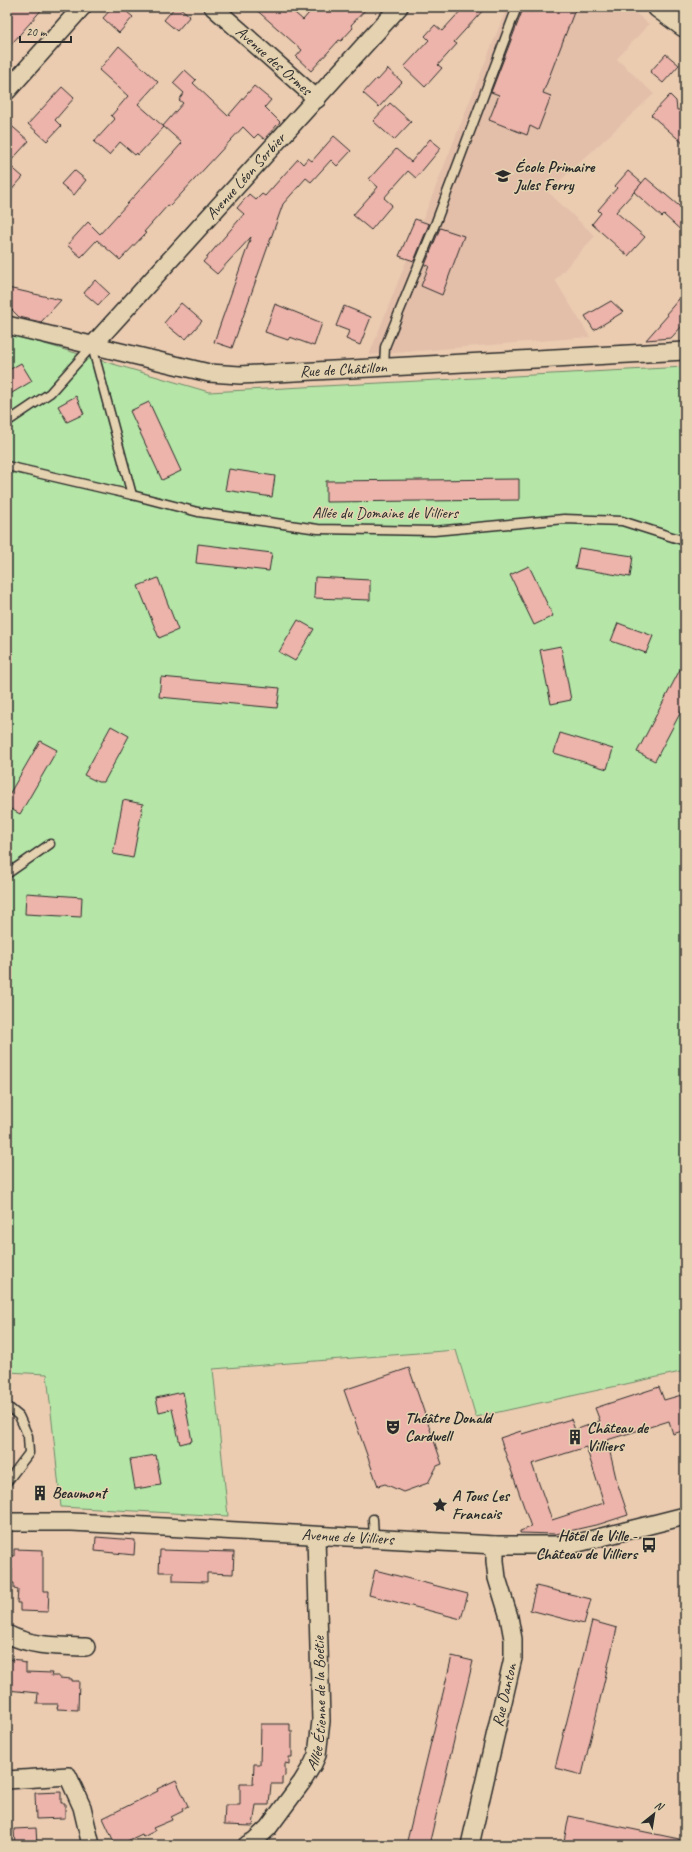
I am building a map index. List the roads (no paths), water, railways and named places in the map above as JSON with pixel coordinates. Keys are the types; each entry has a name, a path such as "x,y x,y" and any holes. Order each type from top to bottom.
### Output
{"main road":[{"path":"659,7 685,26"}],"street":[{"path":"7,91 82,7"},
{"name":"Avenue des Ormes","path":"213,7 317,99"},
{"name":"Avenue Léon Sorbier","path":"92,346 400,7"},
{"name":"Rue de Châtillon","path":"7,325 209,373 240,375 685,351"},
{"name":"Avenue de Villiers","path":"7,1522 72,1522 495,1545 570,1545 685,1516"},
{"name":"Allée Étienne de la Boétie","path":"247,1845 254,1841 268,1828 302,1782 317,1755 321,1721 316,1536"},
{"name":"Rue Danton","path":"470,1845 513,1658 513,1639 509,1617 497,1578 495,1545"},
{"path":"7,1634 16,1639 41,1645 86,1647"},
{"path":"7,1780 68,1776 82,1807 91,1845"}],"lane":[{"path":"384,367 385,347 436,222 517,7"},
{"path":"7,422 50,393 92,346"},
{"path":"92,346 132,495"},
{"name":"Allée du Domaine de Villiers","path":"7,466 198,512 318,529 434,531 564,519 622,521 685,541"},
{"path":"7,874 50,844"},
{"path":"7,1406 19,1416 28,1436 29,1453 7,1482"},
{"path":"373,1519 374,1538"}],"place":[{"name":"École Primaire Jules Ferry","path":"503,176"},
{"name":"Théâtre Donald Cardwell","path":"393,1427"},
{"name":"Château de Villiers","path":"575,1437"},
{"name":"Beaumont","path":"40,1493"},
{"name":"A Tous Les Francais","path":"440,1505"},
{"name":"Hôtel de Ville - Château de Villiers","path":"649,1545"}]}
